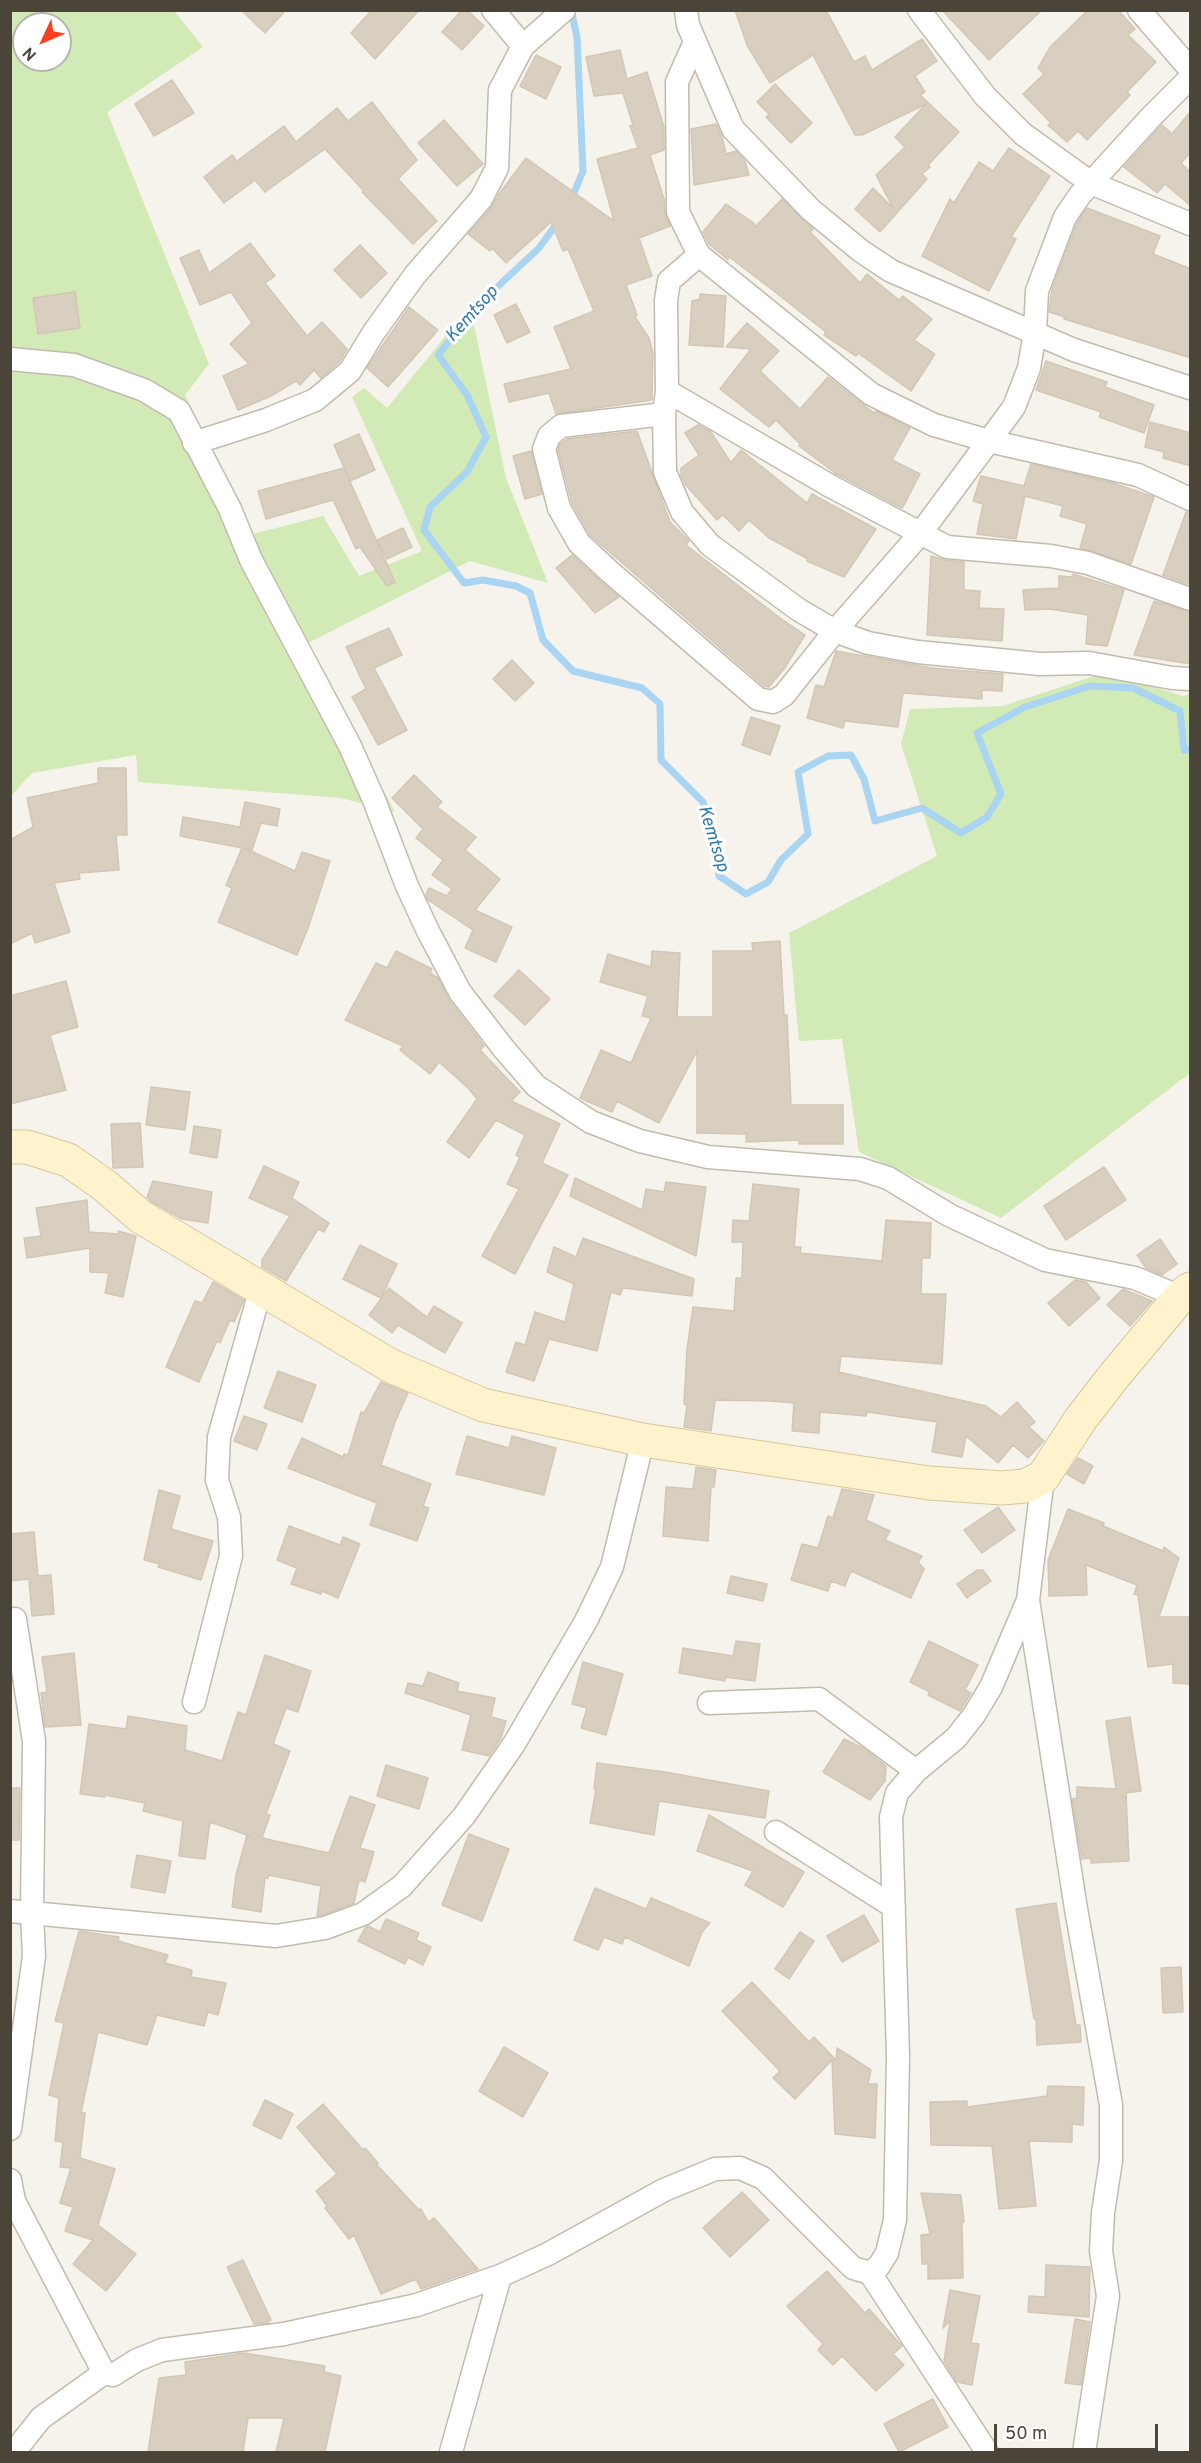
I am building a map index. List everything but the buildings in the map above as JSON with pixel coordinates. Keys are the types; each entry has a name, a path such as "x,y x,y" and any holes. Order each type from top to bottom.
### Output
{"street":[{"path":"493,10 523,46"},
{"path":"194,442 266,420 315,400 350,371 374,332 416,275 481,198 496,168 500,90 523,46 564,10"},
{"path":"668,10 690,26 733,129 811,210 861,250 891,271 1074,350 1191,388"},
{"path":"918,10 985,96 1023,134 1091,183 1191,224"},
{"path":"1139,10 1191,69"},
{"path":"690,26 677,82 678,212 699,255 871,394 934,425 989,441 1137,475 1191,499"},
{"path":"1191,78 1150,117 1091,183 1065,217 1037,291 1035,332 1029,369 1014,407 920,534 784,695 773,702 758,699 579,543 559,508 544,449 549,436 561,426 666,403 793,465 880,510 920,534 947,547 1051,556 1088,563 1191,599"},
{"path":"699,255 669,280 666,300 665,472 682,512 710,545 800,610 836,631 868,643 918,652 1040,664 1089,663 1172,678 1191,679"},
{"path":"10,359 74,365 144,390 179,411 230,509 251,560 350,746 374,800 407,886 460,992 536,1086 591,1122 640,1141 708,1157 860,1169 888,1178 949,1215 1045,1260 1135,1278 1185,1293 1080,1420 1042,1478 1028,1600 1076,1909 1111,2105 1111,2160 1103,2213 1101,2251 1108,2296 1084,2452"},
{"path":"10,1148 27,1147 68,1160 104,1185 141,1216 391,1366 483,1405 643,1440 929,1483 1002,1488 1024,1486 1042,1478"},
{"path":"194,1702 231,1556 229,1517 217,1480 219,1437 261,1288"},
{"path":"21,1912 276,1936 325,1928 363,1914 402,1886 464,1816 502,1762 586,1621 612,1567 643,1440"},
{"path":"870,2272 879,2266 887,2253 895,2220 898,2056 891,1817 897,1793 916,1771 956,1738 974,1715 990,1687 1028,1600"},
{"path":"10,2129 34,1956 21,1912 34,1741 15,1619"},
{"path":"709,1703 819,1699 916,1771"},
{"path":"776,1832 894,1907"},
{"path":"14,2452 41,2418 104,2373 113,2375 137,2360 162,2350 284,2334 417,2305 500,2276 593,2230 664,2190 715,2169 740,2168 763,2178 853,2268 870,2272 987,2452"},
{"path":"10,2180 16,2216 104,2373"},
{"path":"451,2452 500,2276"}],"green space":[{"path":"11,11 174,11 203,47 107,112 209,364 185,395 253,534 323,516 359,576 422,551 352,397 364,388 387,408 470,306 506,478 548,583 470,561 306,644 395,812 341,798 138,782 136,755 32,773 11,796"},
{"path":"1106,672 1183,696 1190,694 1190,1073 1001,1218 859,1152 842,1039 799,1041 789,933 937,856 901,744 910,709 1003,706"}],"waterway":[{"name":"Kemtsop","path":"571,10 577,37 583,171 571,200"},
{"name":"Kemtsop","path":"558,222 539,248 480,303 438,355 467,395 486,437 467,472 430,507 424,530 464,583 483,580 516,586 530,593 543,640 573,671 642,688 660,704 661,760 703,802 716,843 719,876 746,894 768,882 781,860 808,834 798,772 828,756 851,755 864,779 875,821 922,808 961,833 987,817 1001,794 977,733 1025,707 1090,686 1133,688 1180,711 1184,750 1190,750"}]}
